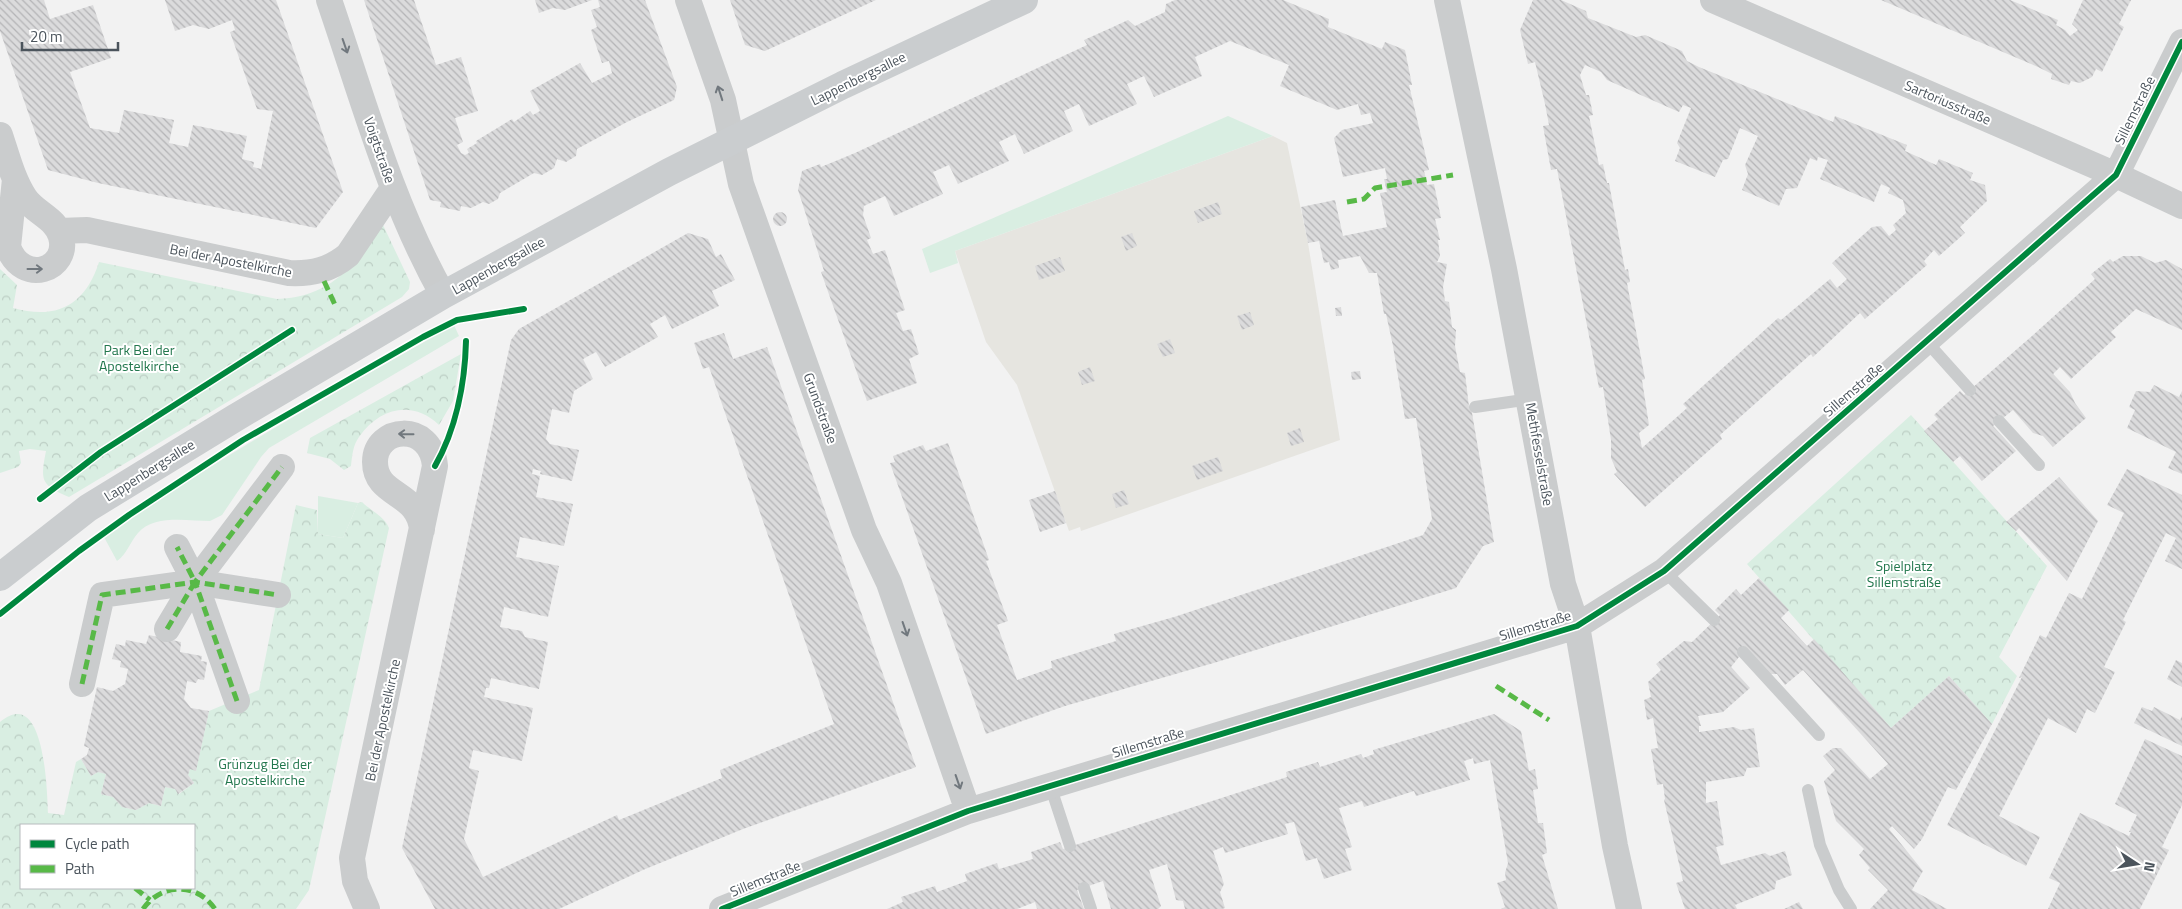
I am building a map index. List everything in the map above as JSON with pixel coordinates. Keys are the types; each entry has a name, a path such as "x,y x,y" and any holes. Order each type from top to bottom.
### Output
{"street":[{"name":"Voigtstraße","path":"329,0 392,188 423,260 443,295"},
{"name":"Grundstraße","path":"688,0 723,100 742,190 864,530 889,583 968,811"},
{"name":"Lappenbergsallee","path":"0,577 88,508 235,418 443,295 663,175 843,84 1024,0"},
{"name":"Methfesselstraße","path":"1447,0 1530,399 1563,584 1577,626 1615,846 1629,909"},
{"name":"Sartoriusstraße","path":"1713,0 2116,175 2182,206"},
{"name":"Sillemstraße","path":"722,909 968,811 1577,626 1664,571 2116,175 2182,42"},
{"path":"0,134 15,179 29,203 53,222 59,231 62,248 53,264 45,268 27,269 18,265 8,247 15,179"},
{"name":"Bei der Apostelkirche","path":"59,231 87,230 289,272 314,273 333,266 348,255 392,188"},
{"path":"167,630 195,582 282,467"},
{"name":"Bei der Apostelkirche","path":"368,909 355,881 352,858 422,530"},
{"path":"177,547 195,582 237,701"},
{"path":"82,684 102,595 195,582 278,596"}],"lane":[{"path":"1926,341 1970,390"},
{"path":"1475,407 1530,399"},
{"path":"1999,421 2039,465"},
{"path":"1664,571 1714,620"},
{"path":"1743,652 1819,735"},
{"path":"1050,785 1070,846"},
{"path":"1808,790 1820,845 1839,890 1851,909"},
{"path":"1084,888 1091,909"}],"shaded area":[{"path":"1273,136 1287,143 1308,243 1340,440 1081,531 1080,527 1069,531 1017,385 986,342 955,251"}],"green space":[{"path":"1228,116 1273,136 955,251 958,263 930,273 922,249"},
{"name":"Park Bei der Apostelkirche","path":"383,225 410,282 409,289 402,297 69,497 53,489 45,481 43,469 46,451 30,449 19,451 21,463 18,467 0,473 0,269 17,285 13,308 28,311 43,312 67,306 86,289 99,262 277,299 296,297 313,292 340,276 362,253"},
{"path":"454,325 459,336 269,448 222,515 210,521 172,520 153,523 138,533 117,561 104,537 232,453"},
{"path":"461,354 453,401 439,425 429,417 418,412 397,410 387,413 367,427 359,437 354,447 351,466 344,470 330,459 307,453 310,438"},
{"name":"Spielplatz Sillemstraße","path":"1911,415 2047,566 1999,657 2017,676 1992,724 1949,676 1891,728 1747,564"},
{"path":"318,496 358,503 343,538 318,534"},
{"name":"Grünzug Bei der Apostelkirche","path":"362,502 384,520 389,528 309,890 296,909 0,909 0,722 15,714 26,717 35,728 44,765 48,813 64,815 76,762 81,759 91,776 98,772 106,774 101,794 113,797 122,807 136,810 149,803 161,806 165,787 175,789 179,794 194,783 188,775 190,769 196,770 209,711 259,690 296,505 317,510 318,534 343,538 358,503"}],"building":[{"path":"0,0 44,0 50,19 93,5 111,58 70,72 90,128 119,133 124,110 174,120 169,143 188,147 193,125 247,136 242,159 254,162 253,167 261,169 273,111 257,109 230,32 235,30 232,20 209,29 193,25 175,31 165,0 276,0 343,192 316,228 98,183 48,170 0,31"},
{"path":"364,0 414,0 436,65 461,57 478,111 455,118 463,142 457,145 461,153 465,155 469,153 467,149 477,143 476,141 512,119 514,122 530,111 533,115 540,111 530,91 580,63 592,83 612,73 609,61 602,63 591,30 597,27 591,10 600,7 598,0 645,0 677,87 674,100 627,122 577,149 576,156 566,162 557,159 554,168 542,175 534,173 500,193 498,199 489,204 483,202 471,208 461,206 460,211 440,207 441,202 430,200"},
{"path":"535,0 592,0 565,10 553,8 539,13"},
{"path":"730,0 876,0 765,51 745,45"},
{"path":"1175,0 1283,0 1329,19 1328,27 1382,49 1385,42 1405,50 1412,85 1409,85 1429,170 1424,171 1427,185 1434,184 1441,218 1435,219 1440,240 1438,240 1440,256 1437,262 1447,264 1443,287 1445,301 1449,302 1452,327 1456,330 1455,346 1460,372 1465,373 1469,407 1471,407 1494,542 1483,546 1456,588 1217,662 1065,706 986,734 890,463 895,462 893,456 923,445 926,451 948,443 989,560 986,561 1008,621 997,625 1017,680 1052,668 1051,661 1116,641 1114,634 1174,617 1423,535 1432,519 1416,418 1405,419 1393,346 1386,314 1384,314 1377,273 1369,273 1360,256 1338,260 1339,268 1331,270 1329,262 1324,263 1319,241 1308,243 1301,207 1335,200 1343,236 1387,227 1380,193 1387,192 1384,179 1387,179 1385,168 1343,177 1334,138 1342,130 1373,123 1370,113 1361,115 1358,104 1337,110 1280,86 1289,65 1230,41 1195,57 1202,76 1154,97 1144,76 1127,84 1137,104 1089,126 1079,104 1064,111 1073,131 1024,154 1015,134 999,142 1009,161 958,184 949,165 933,172 943,194 894,216 885,196 864,206 863,215 871,238 867,240 873,254 885,250 905,310 896,313 903,331 911,329 919,354 909,359 917,383 867,401 821,272 824,271 798,190 802,171 820,164 821,167 855,153 1087,45 1084,40 1128,20 1135,26 1165,12 1166,4"},
{"path":"1533,0 1561,0 1586,11 1588,18 1636,37 1645,35 1682,51 1687,61 1699,67 1833,122 1835,116 1907,145 1905,151 1936,165 1939,159 1973,173 1970,180 1985,185 1987,201 1960,227 1965,233 1939,256 1934,250 1924,261 1927,265 1865,319 1860,313 1813,357 1811,354 1720,435 1722,439 1645,507 1614,474 1617,472 1611,458 1611,440 1603,387 1599,388 1557,169 1551,170 1543,126 1549,125 1545,104 1535,62 1528,64 1520,30","holes":["1585,65 1601,72 1607,80 1679,112 1683,105 1691,108 1677,143 1680,148 1675,161 1715,177 1723,160 1728,159 1740,128 1758,136 1745,165 1748,174 1742,190 1779,206 1786,189 1797,188 1810,158 1817,161 1818,157 1828,160 1820,179 1874,202 1881,184 1890,188 1888,193 1903,200 1906,213 1893,225 1896,230 1889,236 1881,226 1872,227 1832,263 1847,279 1837,288 1830,279 1781,320 1778,318 1683,404 1687,408 1642,448 1639,433 1649,425 1642,380 1645,379 1627,283 1630,282 1628,269 1625,270 1609,183 1607,183 1603,164 1599,165 1589,116 1593,115 1589,95 1586,95 1580,75"]},
{"path":"1881,0 2010,0 2058,20 2056,25 2065,30 2070,36 2078,30 2072,24 2083,0 2131,0 2119,24 2124,27 2102,72 2096,69 2092,77 2080,83 2071,81 2069,85 2051,79 2052,74 2038,67"},
{"path":"1218,202 1222,214 1198,223 1194,211"},
{"path":"777,212 783,212 787,219 783,226 777,226 773,222 773,216"},
{"path":"688,233 708,239 716,257 721,254 735,280 712,291 719,306 672,329 665,315 650,324 658,337 605,367 596,352 583,359 593,379 574,391 569,413 552,409 546,439 550,444 579,450 572,481 540,474 541,471 533,469 532,474 540,476 536,497 573,504 564,546 520,537 516,557 559,566 548,617 504,607 500,627 522,631 525,637 548,642 539,689 491,678 489,688 486,688 484,697 533,708 522,761 473,750 469,768 479,771 464,839 483,877 617,815 619,820 722,778 720,770 834,724 709,367 703,369 694,343 724,333 733,359 767,347 916,767 743,829 643,870 559,909 435,909 402,848 511,340 519,329"},
{"path":"1132,233 1137,246 1126,251 1121,237"},
{"path":"2123,256 2141,256 2155,263 2166,260 2182,269 2182,330 2136,309 2111,332 2116,337 2071,379 2060,367 2053,374 2070,392 2075,403 2086,418 2053,447 2043,436 2033,433 2013,410 1993,426 2016,451 1982,481 1960,456 1953,462 1924,431 1938,419 1934,415 1960,391 1964,395 2032,336 2095,279 2091,274 2110,259 2113,262"},
{"path":"1060,257 1065,271 1039,280 1035,266"},
{"path":"1341,307 1342,316 1336,316 1335,308"},
{"path":"1250,312 1254,325 1242,330 1237,316"},
{"path":"1170,339 1175,353 1163,357 1157,344"},
{"path":"1090,367 1095,381 1082,385 1078,372"},
{"path":"1360,371 1361,379 1352,380 1351,372"},
{"path":"2154,385 2179,397 2182,391 2182,474 2168,468 2176,452 2127,428 2135,410 2129,407 2136,391 2150,392"},
{"path":"1300,428 1304,442 1291,446 1287,433"},
{"path":"1218,457 1223,471 1197,480 1192,466"},
{"path":"2127,469 2182,495 2182,569 2165,561 2176,538 2166,533 2123,620 2126,622 2104,667 2115,672 2095,713 2087,709 2076,733 2048,718 1999,816 2040,837 2026,866 1947,825 2022,677 2019,678 2040,635 2046,638 2069,593 2082,599 2124,513 2107,505"},
{"path":"2059,477 2098,521 2067,581 2019,528 2016,531 2006,522"},
{"path":"1124,490 1129,504 1116,508 1112,494"},
{"path":"1055,491 1066,523 1040,532 1029,500"},
{"path":"1759,578 1789,610 1781,618 1807,646 1814,639 1891,728 1949,676 1992,724 1956,790 1948,787 1922,839 1914,849 1892,826 1889,829 1923,871 1912,890 1947,909 1870,909 1888,890 1868,870 1870,868 1859,855 1864,849 1836,821 1824,781 1835,770 1823,756 1833,748 1841,748 1870,779 1888,764 1803,670 1785,685 1777,674 1769,674 1743,652 1731,667 1750,688 1723,712 1698,716 1701,726 1699,726 1699,732 1734,727 1741,730 1754,728 1760,767 1747,768 1744,776 1706,782 1706,803 1717,801 1724,845 1716,847 1721,865 1765,853 1770,856 1785,851 1792,875 1776,881 1775,889 1735,905 1737,909 1685,909 1676,883 1683,881 1664,800 1663,784 1657,785 1651,749 1658,748 1653,718 1647,720 1644,700 1651,697 1648,682 1661,670 1656,664 1684,641 1692,642 1720,615 1715,610 1736,589 1741,595"},
{"path":"149,635 181,642 180,652 202,656 201,661 207,662 204,680 198,679 196,683 187,681 184,699 191,708 209,711 196,771 190,769 188,775 194,783 178,794 175,789 165,787 161,806 149,803 136,810 122,807 113,797 101,794 106,774 98,772 91,776 81,759 87,755 89,748 84,746 97,687 113,691 125,684 128,669 120,667 121,661 112,659 116,644 125,646 126,640 146,644"},
{"path":"2176,660 2182,663 2182,687 2167,679"},
{"path":"2142,707 2152,711 2154,707 2180,720 2182,716 2182,746 2134,723"},
{"path":"1494,714 1521,731 1529,771 1535,769 1538,789 1533,790 1538,823 1543,823 1547,853 1542,855 1558,909 1501,909 1505,907 1497,883 1506,880 1505,873 1508,863 1490,760 1474,764 1473,758 1464,761 1470,780 1416,796 1414,791 1364,807 1362,801 1339,808 1352,847 1345,849 1352,870 1324,879 1317,858 1306,861 1294,822 1285,824 1288,834 1225,853 1223,847 1213,851 1224,884 1220,892 1225,908 1222,909 1185,909 1183,901 1176,900 1167,864 1149,870 1161,906 1158,909 1111,909 1103,881 1077,890 1084,909 1037,909 1035,902 1017,909 887,909 903,902 901,897 935,886 937,892 967,881 965,874 997,863 999,869 1033,859 1031,852 1060,842 1063,849 1287,777 1286,772 1318,762 1320,767 1361,754 1363,758 1374,754 1373,750"},
{"path":"2145,739 2182,756 2182,805 2162,847 2169,850 2140,909 2048,909 2060,883 2049,878 2080,813 2129,836 2137,815 2115,804"},
{"path":"1799,902 1803,909 1784,909"}],"marked path":[{"path":"1347,202 1364,199 1375,188 1453,175"},
{"path":"324,281 336,307"},
{"path":"237,701 195,582 282,467"},
{"path":"167,629 195,582 177,547"},
{"path":"82,684 102,595 195,582 278,595"},
{"path":"1496,686 1549,720"},
{"path":"136,889 150,900"},
{"path":"143,909 159,894 179,889 199,894 215,909"}],"cycle path":[{"path":"722,909 968,811 1577,626 1664,571 2116,175 2182,42"},
{"path":"0,614 79,551 129,515 243,440 423,337 457,320 524,309"},
{"path":"40,499 101,452 292,330"},
{"path":"435,466 449,437 458,405 464,373 466,341"}]}
